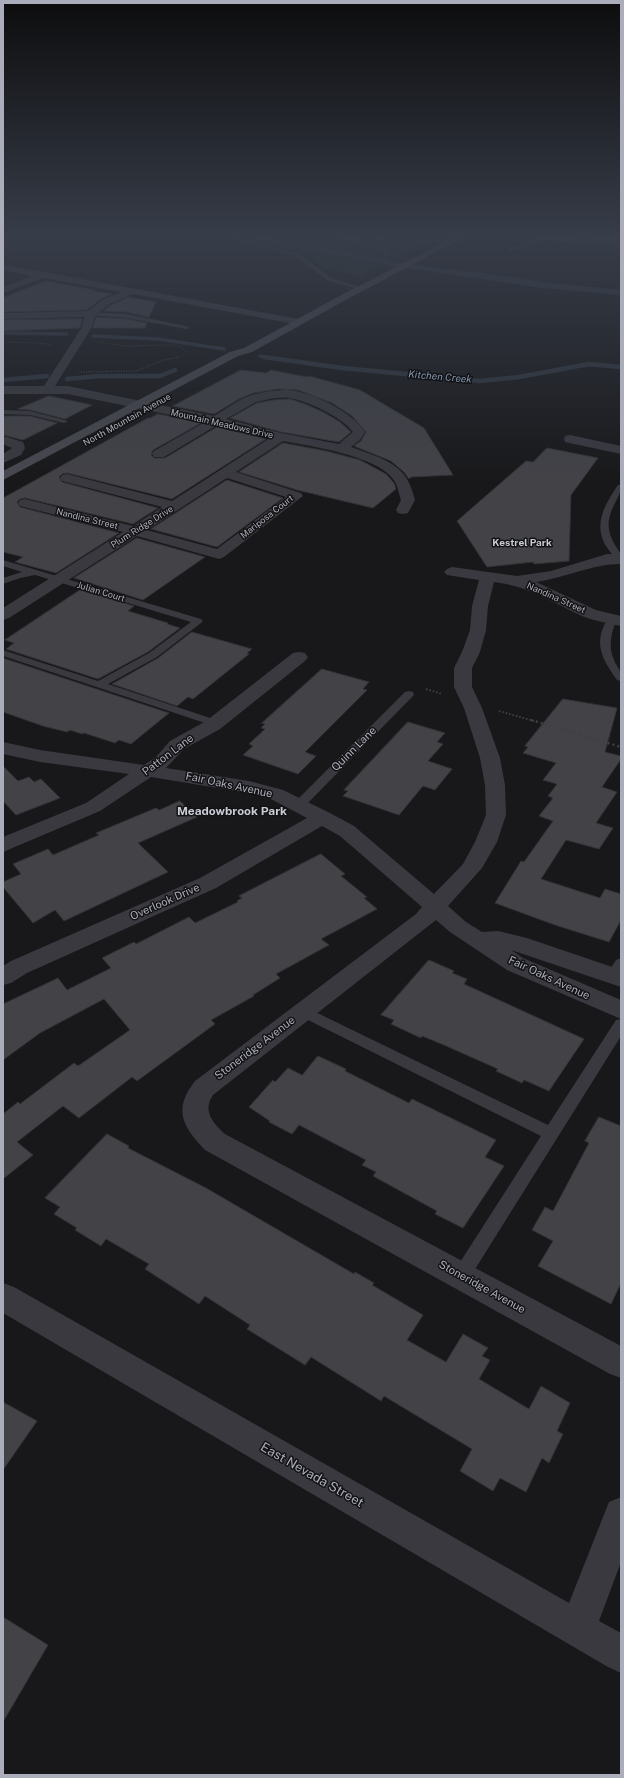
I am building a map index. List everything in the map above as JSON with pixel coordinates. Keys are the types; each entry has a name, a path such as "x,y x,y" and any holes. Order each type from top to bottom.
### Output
{"street":[{"path":"48,389 87,327 89,318"},
{"path":"278,318 300,322"},
{"name":"North Mountain Avenue","path":"3,476 244,356 248,350 307,318"},
{"name":"Mountain Meadows Drive","path":"3,390 68,390 143,407 214,420 281,437 342,448 376,461 392,471 401,480 408,500 403,510"},
{"path":"159,454 214,420 252,399 274,394 290,394 311,400 326,407 353,424 359,432 356,437 342,448"},
{"name":"North Mountain Avenue","path":"3,486 143,407"},
{"name":"Plum Ridge Drive","path":"3,615 281,437"},
{"path":"570,439 621,450"},
{"path":"3,440 18,445 20,448 3,459"},
{"name":"Mariposa Court","path":"219,554 296,496 226,472"},
{"path":"66,478 174,506"},
{"name":"Nandina Street","path":"25,503 219,554"},
{"name":"Nandina Street","path":"515,580 553,575 596,562 620,559"},
{"name":"Nandina Street","path":"452,572 515,580 535,587 590,613 617,620"},
{"name":"Stoneridge Avenue","path":"488,576 480,606 478,630 471,652 463,668 463,687 471,703 490,758 494,785 496,815 486,842 471,868 434,908 411,929 204,1088 195,1102 196,1117 204,1131 215,1142 621,1363"},
{"name":"Patton Lane","path":"3,845 93,807 122,786 163,761 177,745 215,723 300,656"},
{"name":"Fair Oaks Avenue","path":"3,748 40,756 150,770 249,787 276,794 323,817 347,831 380,858 434,908 458,927 515,964 621,1010"},
{"name":"Overlook Drive","path":"3,976 208,883 323,817"},
{"name":"Fair Oaks Avenue","path":"480,940 498,939 618,973"},
{"name":"East Nevada Street","path":"3,1297 621,1654"},
{"path":"578,1628 621,1514"}],"lane":[{"path":"139,318 187,326"},
{"path":"3,412 30,413 64,421"},
{"path":"620,559 606,537 604,519 612,501 621,487"},
{"name":"Julian Court","path":"3,563 198,621 153,655 98,685"},
{"path":"3,581 18,575 35,572"},
{"path":"617,620 607,627 605,641 608,659 621,678"},
{"path":"3,653 215,723"},
{"name":"Quinn Lane","path":"299,805 409,694"},
{"path":"304,1011 551,1134"},
{"path":"461,1276 621,1024"}],"path":[{"path":"3,342 46,344 53,347 49,351"},
{"path":"78,372 136,370 164,360 182,356 186,353 182,347 124,346 99,342"},
{"path":"421,688 621,748"}],"building":[{"path":"96,318 127,319 147,323 145,328 93,328"},
{"path":"82,319 80,328 3,331 3,320"},
{"path":"241,370 266,373 271,370 307,377 309,376 360,390 424,428 453,475 411,477 409,479 404,472 391,461 354,446 361,441 366,432 352,416 332,403 298,390 278,389 253,393 239,399 214,414 173,406"},
{"path":"49,396 92,405 65,419 30,410 18,409"},
{"path":"290,399 323,412 340,422 351,432 339,442 281,432 230,418 257,403"},
{"path":"158,414 201,423 153,450 151,455 154,458 165,458 217,427 266,439 172,499 67,473 62,474 59,477 62,482 158,508 133,524 25,498 20,499 17,502 20,507 119,533 56,573 15,562 23,557 3,552 3,498 148,418"},
{"path":"3,416 30,416 57,423 23,440 3,435"},
{"path":"283,443 326,451 360,460 386,474 394,483 396,489 373,508 297,490 239,472"},
{"path":"547,448 598,458 571,495 569,561 534,564 533,562 487,567 457,521 526,461 533,462"},
{"path":"227,480 283,498 217,547 151,529"},
{"path":"137,538 205,557 143,600 74,578"},
{"path":"80,590 134,606 128,611 180,628 148,652 98,679 6,649 14,643 5,640"},
{"path":"192,632 252,649 247,653 249,654 193,699 188,697 177,706 112,684 158,658"},
{"path":"3,658 169,713 131,744 119,740 115,743 84,733 82,734 70,730 67,732 43,726 3,712"},
{"path":"322,669 369,682 363,689 367,690 305,752 316,756 298,774 243,755 253,746 249,744 265,729 261,728 265,724 262,723"},
{"path":"563,699 617,708 605,752 621,756 621,759 602,787 617,792 596,823 613,828 599,849 566,840 541,879 600,898 605,889 621,894 621,920 609,942 555,925 495,903 521,861 524,862 553,821 539,816 553,798 548,796 557,784 543,780 556,763 523,753 528,747 525,746"},
{"path":"408,722 445,733 437,742 443,744 428,761 452,769 435,790 423,786 399,815 343,796 348,791 344,790"},
{"path":"3,766 18,781 29,777 34,782 41,779 60,798 16,815 3,801"},
{"path":"180,801 197,817 138,843 168,872 64,921 55,910 33,923 3,887 3,882 21,874 13,864 48,849 53,855 99,835 96,833 156,808 159,810"},
{"path":"321,854 345,874 341,876 367,897 364,898 377,909 321,939 329,945 276,974 280,978 253,995 254,996 211,1020 215,1024 137,1081 132,1077 79,1118 63,1106 17,1142 33,1155 3,1179 3,1114 18,1102 20,1104 74,1063 78,1066 130,1030 104,999 40,1033 3,1060 3,1004 58,978 67,990 111,968 102,958 134,942 136,944 189,917 195,923 238,902 237,901 242,898 239,896"},
{"path":"429,960 454,971 452,973 467,979 464,984 584,1039 549,1091 524,1080 522,1083 496,1071 498,1069 422,1036 421,1038 391,1024 394,1020 381,1015"},
{"path":"318,1056 346,1069 345,1071 409,1103 412,1099 496,1140 485,1157 504,1166 463,1228 435,1214 437,1211 373,1176 376,1172 362,1165 366,1160 299,1125 292,1134 269,1122 270,1121 249,1107 273,1080 275,1082 288,1068 302,1075"},
{"path":"599,1117 621,1126 621,1283 611,1304 538,1266 553,1241 532,1230 545,1207 553,1211 589,1143 585,1141"},
{"path":"107,1134 129,1146 128,1148 206,1188 354,1274 355,1272 374,1283 372,1285 423,1315 407,1340 446,1362 463,1334 488,1348 482,1356 490,1360 479,1379 529,1409 541,1386 570,1403 557,1431 563,1434 549,1463 542,1458 526,1492 500,1478 493,1491 460,1471 472,1449 384,1396 381,1401 311,1357 305,1365 247,1329 250,1325 205,1296 199,1304 145,1269 149,1264 106,1239 101,1246 75,1230 77,1228 54,1214 60,1207 45,1198"},
{"path":"3,1402 37,1421 3,1470"},
{"path":"3,1617 48,1645 3,1722"}],"waterway":[{"name":"Kitchen Creek","path":"3,333 67,334"},
{"name":"Kitchen Creek","path":"93,336 158,339 224,349"},
{"name":"Kitchen Creek","path":"260,356 271,358"},
{"name":"Kitchen Creek","path":"264,357 271,358"},
{"name":"Kitchen Creek","path":"271,358 342,368 480,381 519,377 589,364 621,367"},
{"path":"67,379 99,376 160,376 175,370"},
{"path":"3,380 47,376"}],"district":[{"name":"Kestrel Park","path":"522,543"},
{"name":"Meadowbrook Park","path":"232,811"}]}
